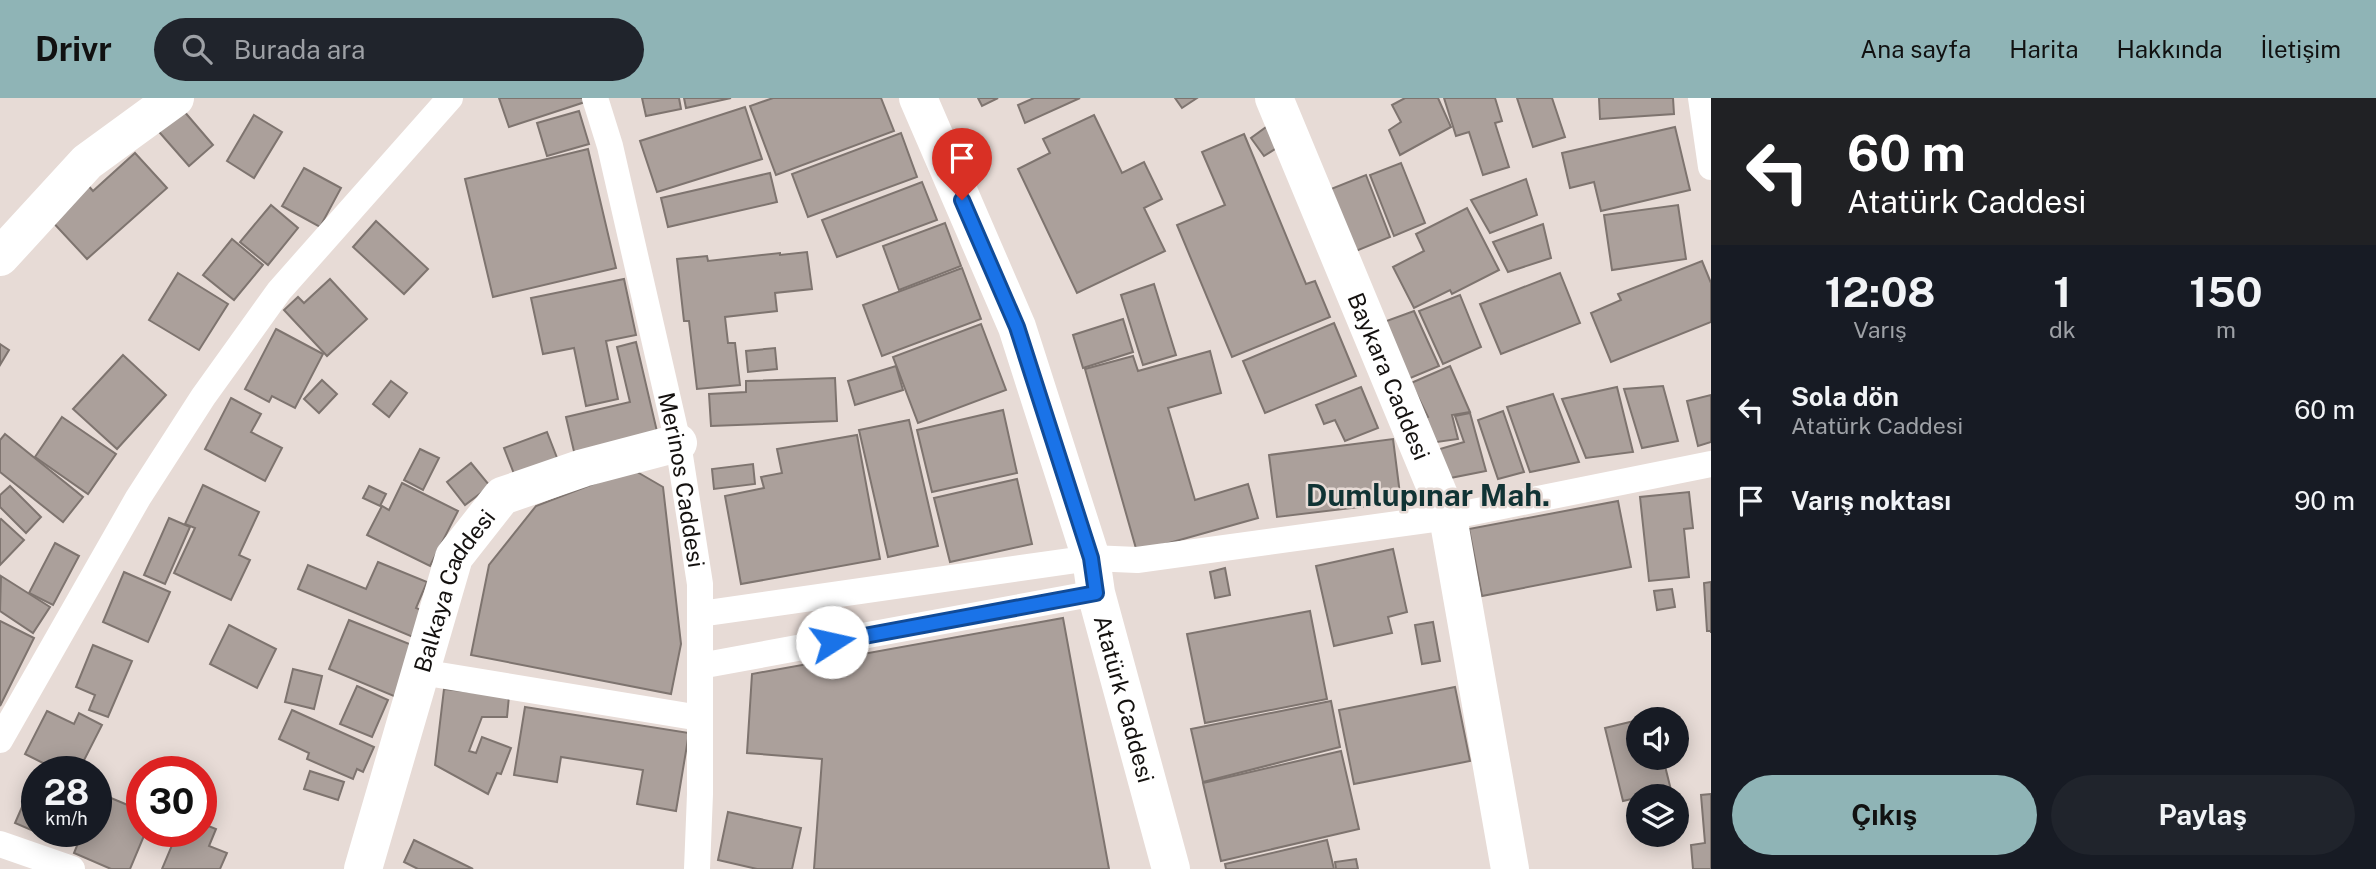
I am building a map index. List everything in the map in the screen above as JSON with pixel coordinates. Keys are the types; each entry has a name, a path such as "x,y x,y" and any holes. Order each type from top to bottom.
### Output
{"street":[{"path":"0,257 87,162 174,98"},
{"path":"0,740 138,498 203,397 279,291 450,98"},
{"name":"Merinos Caddesi","path":"596,98 610,146 678,443 700,584 697,869"},
{"name":"Atatürk Caddesi","path":"918,98 1017,327 1093,575 1171,869"},
{"name":"Baykara Caddesi","path":"1274,98 1448,517 1510,869"},
{"path":"1701,98 1711,166"},
{"name":"Balkaya Caddesi","path":"363,869 454,557 502,496 583,468 678,443"},
{"path":"700,666 1093,575 1137,560 1448,517 1711,464"},
{"path":"700,614 1093,575"},
{"path":"421,672 700,718"},
{"path":"0,844 72,869"}],"building":[{"path":"499,98 587,98 588,101 509,127"},
{"path":"642,98 679,98 681,109 646,116"},
{"path":"684,98 731,98 686,108"},
{"path":"773,98 881,98 894,131 776,175 750,106"},
{"path":"978,98 998,98 982,106"},
{"path":"1034,98 1080,98 1025,123 1018,105"},
{"path":"1175,98 1197,98 1182,108"},
{"path":"1405,98 1438,98 1451,127 1400,155 1389,130 1401,122 1392,105"},
{"path":"1444,98 1495,98 1502,121 1495,123 1509,167 1483,175 1469,132 1456,136"},
{"path":"1517,98 1552,98 1565,137 1533,147"},
{"path":"1599,98 1673,98 1674,114 1600,119"},
{"path":"177,103 213,145 189,166 153,125"},
{"path":"745,107 762,159 657,192 640,141"},
{"path":"579,111 589,144 547,156 537,123"},
{"path":"254,115 282,132 254,178 227,161"},
{"path":"1094,115 1122,173 1144,162 1162,199 1144,208 1165,251 1077,293 1018,169 1050,153 1043,139"},
{"path":"1269,125 1283,144 1264,156 1251,138"},
{"path":"1675,127 1690,190 1601,211 1594,182 1570,188 1562,153"},
{"path":"901,133 917,177 808,217 792,174"},
{"path":"1244,134 1306,284 1315,281 1330,317 1232,357 1177,225 1225,205 1202,152"},
{"path":"588,149 616,268 493,297 465,179"},
{"path":"135,153 167,188 87,259 48,217 86,183 93,191"},
{"path":"1401,163 1425,223 1394,236 1370,175"},
{"path":"304,168 341,188 320,227 282,206"},
{"path":"770,173 777,202 668,227 661,198"},
{"path":"1366,175 1390,237 1356,251 1331,189"},
{"path":"1526,179 1537,215 1490,233 1471,200"},
{"path":"922,182 937,220 837,257 822,220"},
{"path":"271,205 298,228 268,265 240,242"},
{"path":"1678,205 1686,259 1612,270 1604,215"},
{"path":"1467,208 1499,270 1452,294 1450,290 1414,308 1393,267 1424,251 1416,234"},
{"path":"376,221 428,269 404,294 353,247"},
{"path":"945,223 961,266 899,290 883,246"},
{"path":"1543,224 1551,258 1508,272 1493,242"},
{"path":"232,239 263,265 234,300 203,275"},
{"path":"807,252 812,289 775,293 777,311 725,317 728,343 735,343 740,385 697,389 689,321 684,321 677,259 707,256 708,261"},
{"path":"1702,261 1711,283 1711,322 1611,362 1591,313 1621,300 1618,294"},
{"path":"962,268 981,319 882,356 863,305"},
{"path":"178,273 228,304 199,350 149,320"},
{"path":"1560,273 1580,323 1501,354 1480,304"},
{"path":"330,279 367,319 327,356 284,310 298,297 304,303"},
{"path":"624,279 636,335 606,341 618,399 586,406 574,348 543,354 531,298"},
{"path":"1154,284 1176,355 1143,365 1121,295"},
{"path":"1460,295 1481,347 1443,364 1419,311"},
{"path":"1414,311 1439,366 1408,379 1381,323"},
{"path":"1123,319 1133,352 1083,368 1073,335"},
{"path":"1334,323 1356,376 1265,413 1243,361"},
{"path":"981,324 1006,390 918,423 893,357"},
{"path":"276,329 323,354 295,408 272,396 269,402 245,389"},
{"path":"636,342 659,440 576,460 566,417 630,402 617,347"},
{"path":"0,344 9,350 0,365"},
{"path":"775,348 777,369 748,372 746,351"},
{"path":"1210,351 1221,393 1168,408 1195,500 1248,484 1258,518 1137,552 1085,369 1133,356 1138,371"},
{"path":"123,355 166,395 117,449 73,409"},
{"path":"896,366 903,390 855,405 848,381"},
{"path":"1450,366 1470,412 1452,415 1458,439 1423,444 1412,423 1428,417 1411,383"},
{"path":"835,378 837,421 711,426 709,394 746,392 746,381"},
{"path":"322,380 337,394 319,413 304,399"},
{"path":"391,381 407,393 389,417 373,404"},
{"path":"1663,386 1678,441 1642,448 1624,389"},
{"path":"1361,387 1378,428 1345,441 1335,420 1324,424 1316,405"},
{"path":"1617,387 1633,452 1586,458 1562,399"},
{"path":"1553,394 1579,462 1530,472 1507,407"},
{"path":"1711,395 1711,442 1698,446 1687,401"},
{"path":"231,398 261,414 251,432 282,448 265,481 205,449"},
{"path":"1003,410 1017,473 932,492 917,430"},
{"path":"1503,411 1524,472 1498,479 1478,420"},
{"path":"1470,413 1486,471 1440,480 1426,453 1464,442 1455,416"},
{"path":"62,417 116,454 88,494 35,457"},
{"path":"909,420 938,546 888,557 859,430"},
{"path":"547,432 559,463 516,479 504,448"},
{"path":"5,434 83,497 63,522 0,472 0,440"},
{"path":"857,435 880,559 741,584 725,496 764,488 761,477 782,473 777,449"},
{"path":"1393,439 1401,502 1277,517 1269,455"},
{"path":"420,449 439,458 423,490 404,480"},
{"path":"471,463 490,486 465,505 447,482"},
{"path":"753,464 755,484 714,489 712,469"},
{"path":"632,469 663,487 681,644 671,694 471,655 489,565 536,506"},
{"path":"1017,479 1032,544 950,562 934,498"},
{"path":"402,483 458,511 430,566 367,535 382,506 389,510"},
{"path":"203,485 259,512 239,555 250,560 231,600 174,573 195,528 185,524"},
{"path":"10,486 41,517 26,533 0,507 0,495"},
{"path":"369,486 386,494 380,506 363,498"},
{"path":"1689,492 1693,528 1684,529 1689,577 1649,581 1640,497"},
{"path":"1618,501 1631,567 1482,596 1469,529"},
{"path":"169,518 190,527 165,584 144,575"},
{"path":"0,520 24,540 0,565"},
{"path":"55,543 79,556 53,605 29,593"},
{"path":"1393,549 1407,612 1388,617 1392,633 1334,646 1316,566"},
{"path":"378,562 427,582 416,608 436,616 425,642 298,589 308,565 366,589"},
{"path":"1225,568 1230,595 1215,598 1210,572"},
{"path":"124,572 170,592 148,642 103,622"},
{"path":"1,576 50,607 33,633 0,611"},
{"path":"1711,582 1711,631 1707,631 1704,583"},
{"path":"1672,589 1675,607 1657,610 1654,591"},
{"path":"1310,611 1327,699 1205,723 1187,634"},
{"path":"1063,618 1109,869 814,869 822,759 747,753 752,674"},
{"path":"349,620 422,649 401,699 329,669"},
{"path":"0,621 34,638 0,706"},
{"path":"1433,622 1440,661 1422,664 1415,625"},
{"path":"229,625 276,649 257,688 210,664"},
{"path":"93,645 132,661 108,717 89,710 95,695 76,687"},
{"path":"293,669 322,676 314,709 285,702"},
{"path":"357,686 388,700 372,737 340,724"},
{"path":"1455,687 1470,761 1354,784 1339,710"},
{"path":"444,689 509,696 507,717 482,717 469,751 476,753 482,737 511,748 501,774 497,773 488,794 435,765"},
{"path":"1331,701 1340,747 1203,782 1191,729"},
{"path":"525,707 689,733 676,811 637,804 643,770 561,757 557,782 514,775"},
{"path":"292,710 374,747 363,772 357,769 353,779 307,759 309,753 279,739"},
{"path":"47,711 74,724 79,713 102,725 86,756 25,754"},
{"path":"1626,723 1626,770 1666,770 1670,784 1626,784 1626,800 1623,801 1605,728"},
{"path":"1341,751 1359,829 1221,861 1203,783"},
{"path":"310,771 344,782 338,800 304,789"},
{"path":"1711,794 1711,869 1693,869 1691,845 1705,843 1701,795"},
{"path":"112,798 126,804 126,847 139,847 130,869 111,869 74,853 76,847 112,847"},
{"path":"21,809 21,826 15,823"},
{"path":"728,812 801,828 792,869 757,869 718,860"},
{"path":"414,840 473,869 418,869 404,862"},
{"path":"1327,840 1334,869 1226,869 1225,864"},
{"path":"171,847 212,847 227,853 220,869 162,869"},
{"path":"1356,859 1358,869 1336,869 1335,862"}],"district":[{"name":"Dumlupınar Mah.","path":"1428,495"}],"route":[{"path":"832,642 1096,593 1091,558 1017,327 962,200"}]}
